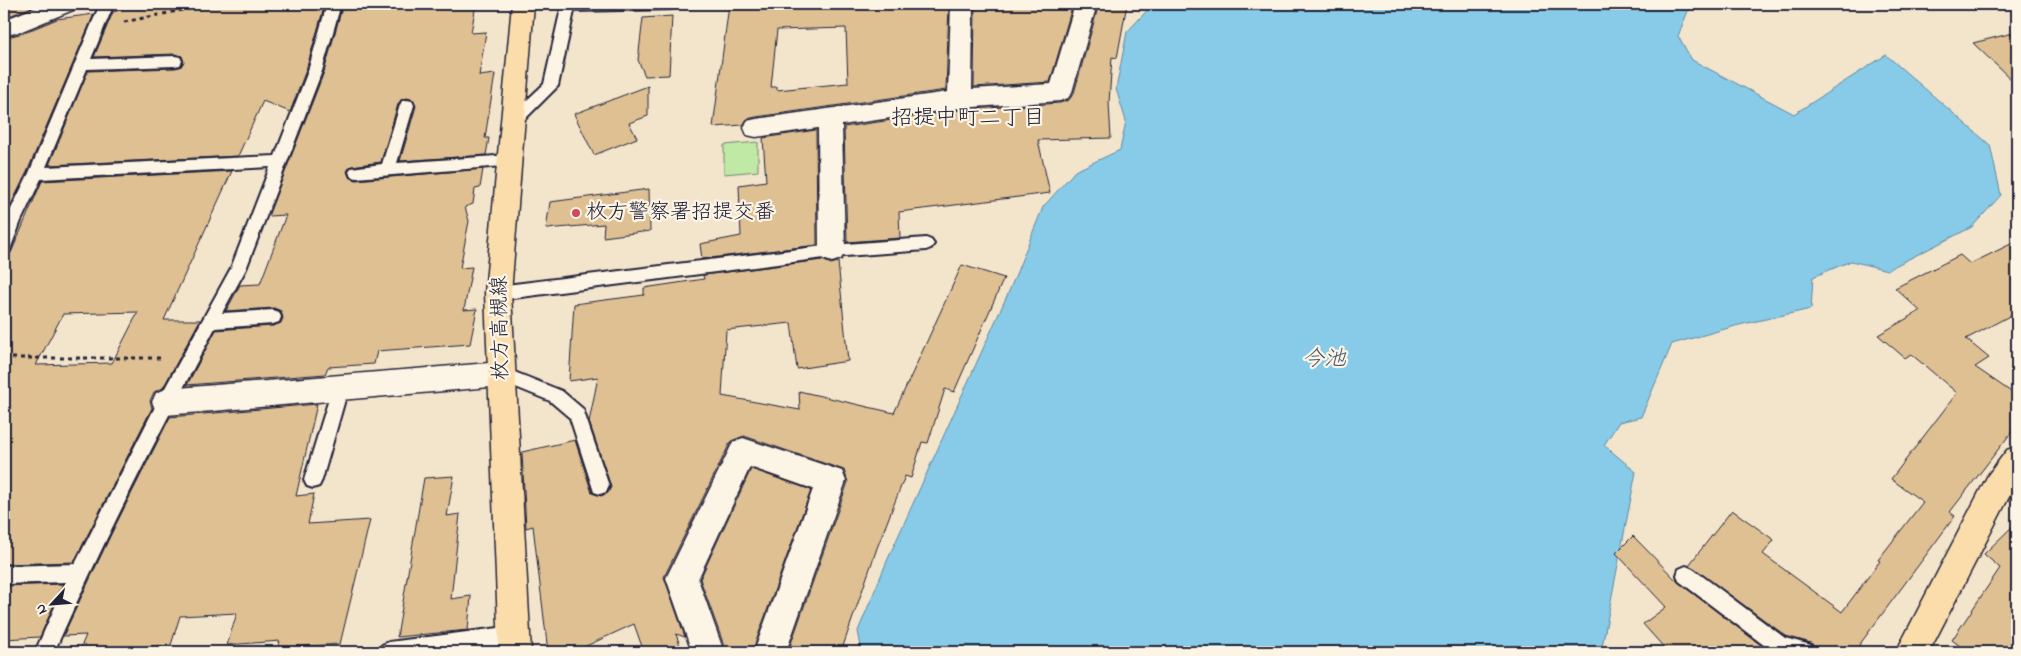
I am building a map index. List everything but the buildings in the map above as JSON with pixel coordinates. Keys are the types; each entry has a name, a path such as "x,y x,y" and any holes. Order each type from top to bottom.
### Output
{"main road":[{"name":"枚方高槻線","path":"514,644 498,293 523,4"},
{"path":"1912,652 1999,485 2017,459"}],"street":[{"path":"4,28 65,4"},
{"path":"960,99 962,4"},
{"path":"756,128 960,99 1060,92 1086,4"},
{"path":"830,117 832,251"},
{"path":"166,402 502,374"},
{"path":"708,652 682,578 743,451 831,481 770,652"}],"lane":[{"path":"4,248 9,221 36,173 107,4"},
{"path":"44,652 80,573 166,402 238,269 315,71 334,4"},
{"path":"513,122 551,86 568,6 671,4"},
{"path":"82,64 175,61"},
{"path":"388,169 407,105"},
{"path":"36,173 280,161"},
{"path":"356,172 510,161"},
{"path":"498,293 832,251 926,244"},
{"path":"210,321 273,317"},
{"path":"502,374 556,396 577,414 600,486"},
{"path":"313,480 340,389"},
{"path":"4,574 80,573"},
{"path":"1686,575 1780,646 1804,652"},
{"path":"389,652 514,644"}],"path":[{"path":"97,28 212,4"},
{"path":"4,358 190,358"}],"green space":[{"path":"758,142 758,171 724,174 724,145"}],"water":[{"name":"今池","path":"1153,4 1700,4 1688,11 1678,36 1692,60 1794,114 1886,55 1990,145 2001,195 1972,227 1887,270 1851,261 1813,277 1811,309 1739,325 1672,344 1641,417 1619,422 1604,445 1636,472 1601,652 862,652 858,631 887,561 1010,289 1043,207 1075,171 1120,150 1126,121 1116,89 1127,32"}],"place":[{"name":"枚方警察署招提交番","path":"576,213"}],"district":[{"name":"招提中町二丁目","path":"968,119"}]}
